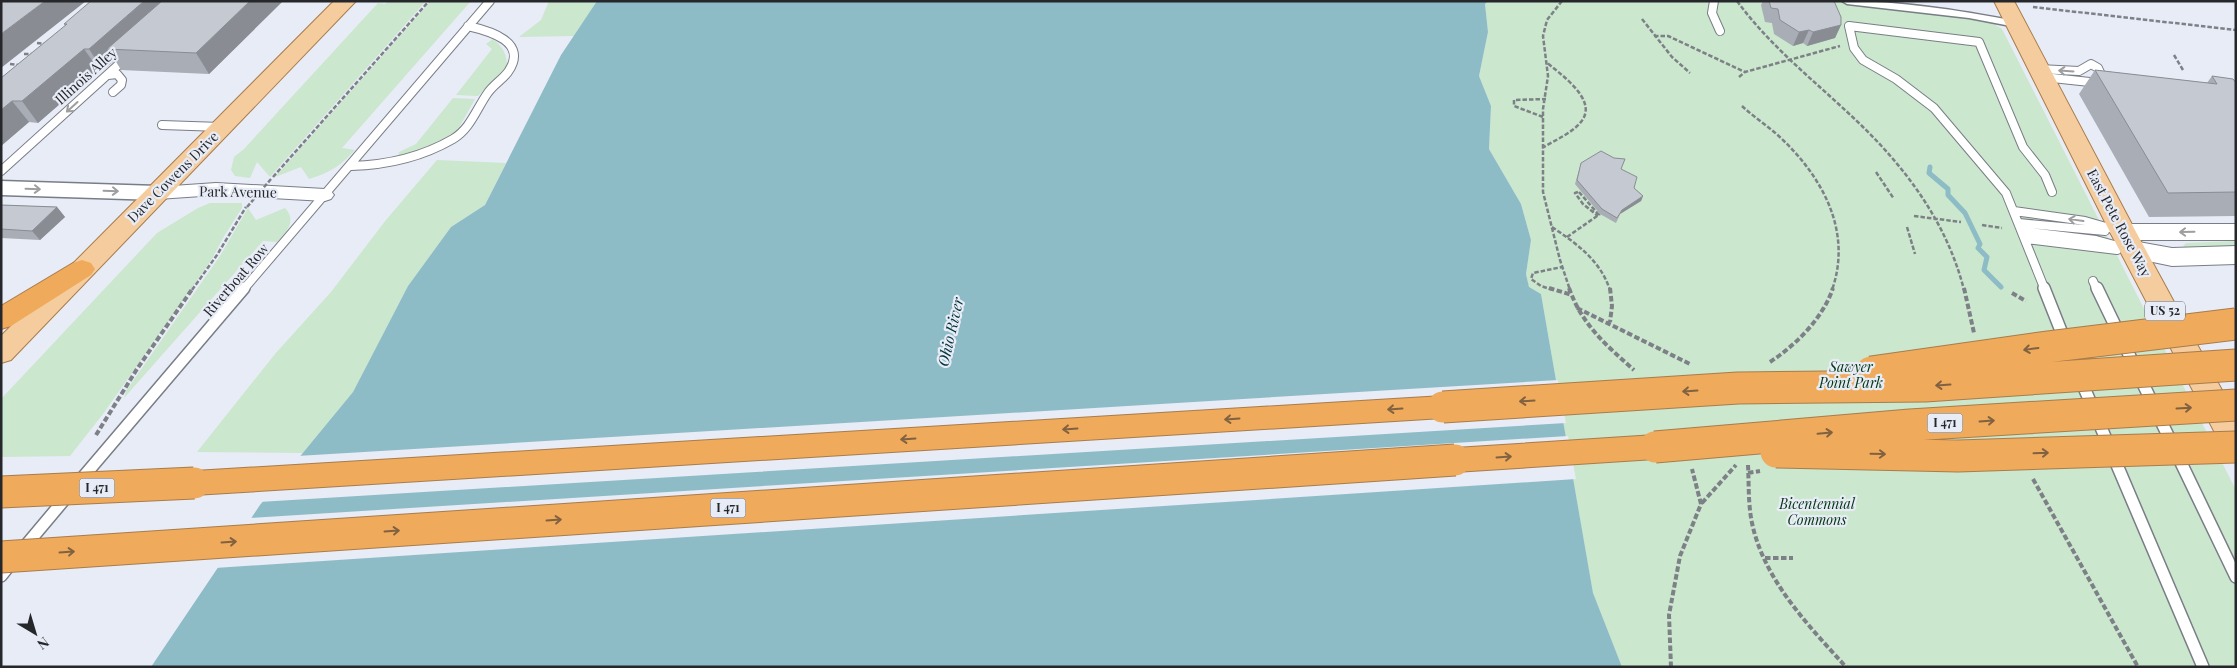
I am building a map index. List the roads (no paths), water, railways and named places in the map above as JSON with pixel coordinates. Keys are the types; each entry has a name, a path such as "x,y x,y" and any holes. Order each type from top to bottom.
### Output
{"highway":[{"path":"1,319 82,269"},
{"path":"1738,388 2236,324"},
{"name":"I 471","path":"1,492 194,483 1738,388 1925,386 2236,365"},
{"name":"I 471","path":"1,557 1655,447 1910,425 2236,405"},
{"path":"1655,447 1958,456 2236,446"},
{"path":"1,479 194,483"}],"main road":[{"name":"Dave Cowens Drive","path":"1,352 346,1"},
{"name":"East Pete Rose Way","path":"2004,1 2236,446"},
{"path":"2128,241 2236,232"},
{"path":"2128,241 2172,257 2236,255"}],"street":[{"path":"1847,1 1992,18 2000,23 2016,24"},
{"name":"Park Avenue","path":"1,188 158,193 216,189 325,195"}],"lane":[{"name":"Riverboat Row","path":"1,576 490,1"},
{"path":"1714,1 1712,13 1720,31"},
{"path":"2052,192 2045,175 2023,147 1979,42 1845,23 1854,48 1863,60 1896,79 1934,108 2006,193 2071,357 2203,667"},
{"path":"351,166 374,166 396,163 452,139 467,128 478,113 487,93 500,82 512,65 513,53 510,44 497,33 468,26"},
{"name":"Illinois Alley","path":"1,171 130,55"},
{"path":"2041,73 2074,72 2091,64 2098,68 2106,84"},
{"path":"2041,73 2115,85"},
{"path":"108,74 116,74 122,80 121,85 113,92"},
{"path":"162,125 222,127"},
{"path":"2014,211 2085,221 2128,241"},
{"path":"2022,231 2101,249 2128,241"},
{"path":"2022,231 2128,241"},
{"path":"2094,281 2236,577"}],"water":[{"name":"Ohio River","path":"597,1 1488,1 1485,4 1488,32 1479,76 1491,106 1489,149 1521,204 1531,240 1526,274 1529,287 1541,294 1593,593 1622,667 151,667 260,505 353,392 408,286 451,227 485,205 561,55"}],"waterway":[{"path":"1930,167 1929,173 1948,189 1948,195 1965,213 1980,244 1978,248 1987,257 1984,270 2001,287"}],"park label":[{"name":"Sawyer Point Park","path":"1851,376"},
{"name":"Bicentennial Commons","path":"1817,512"}]}
